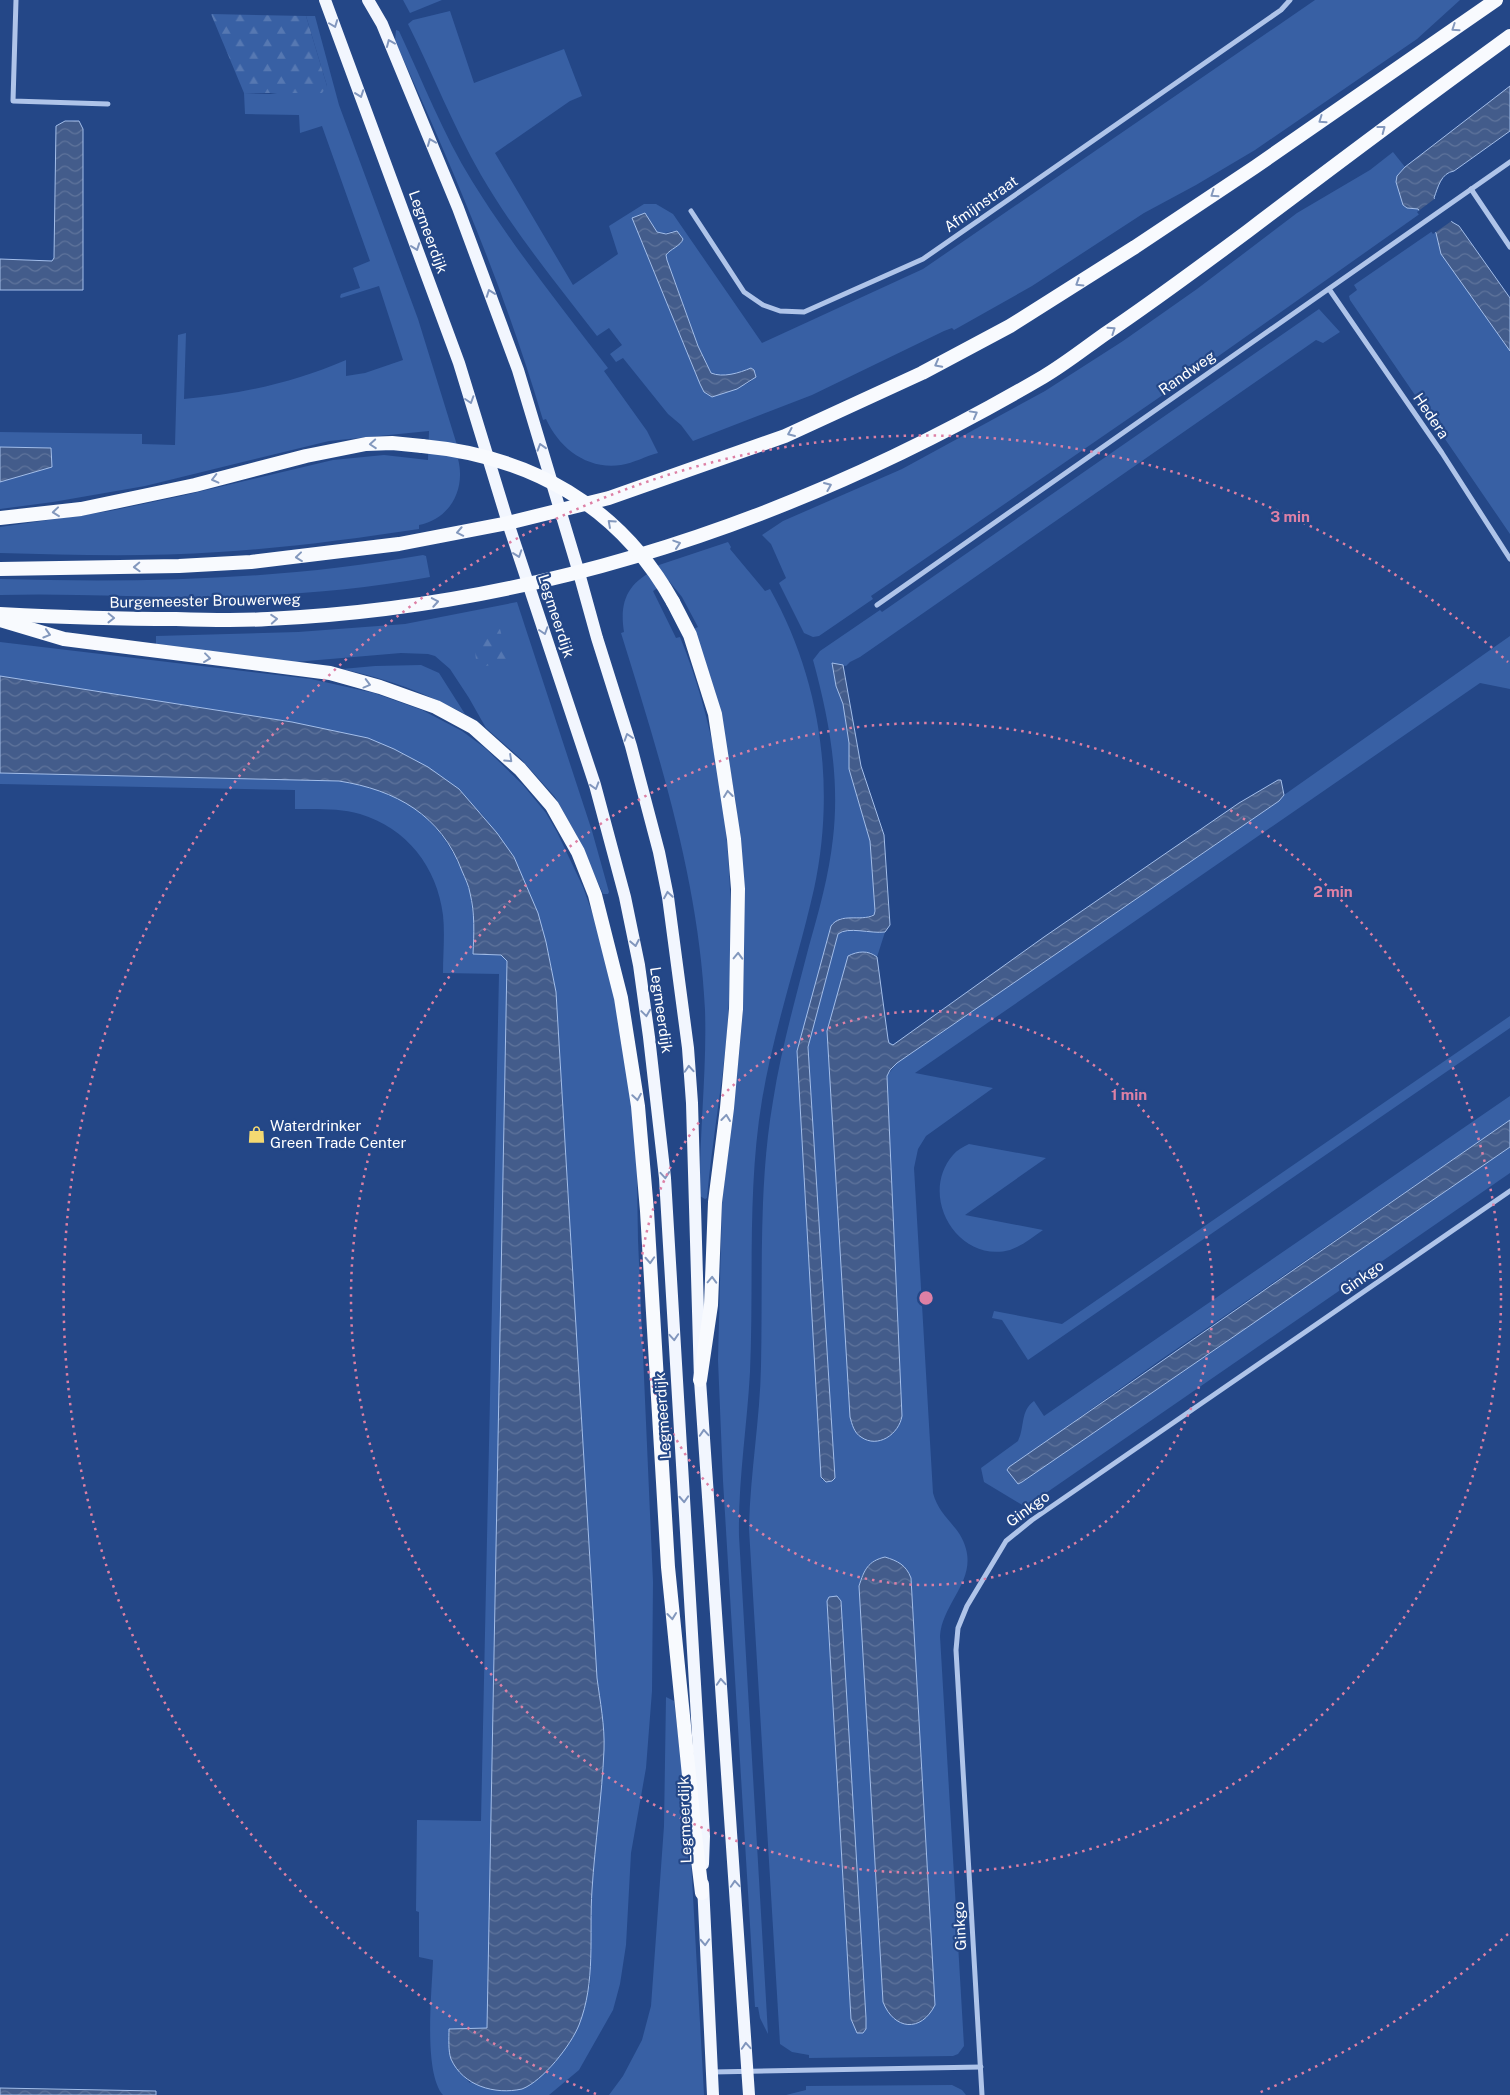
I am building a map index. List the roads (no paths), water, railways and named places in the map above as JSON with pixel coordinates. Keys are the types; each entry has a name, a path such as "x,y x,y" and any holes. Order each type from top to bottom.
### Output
{"highway":[{"path":"0,569 170,566 251,562 399,544 508,523 609,498 785,436 922,373 1010,326 1134,248 1255,167 1496,0"},
{"name":"Burgemeester Brouwerweg","path":"0,614 154,619 266,620 425,604 529,585 580,573 701,536 770,511 864,471 1046,375 1170,290 1408,110 1510,36"},
{"path":"0,518 81,509 195,484 306,456 366,444 392,442 449,448 493,458 548,479 593,507 633,543 647,561 690,635 716,714 732,819 738,889 736,1009 727,1108 715,1202 711,1305 700,1380"},
{"path":"0,620 64,639 330,674 380,687 436,707 473,727 520,769 552,806 578,852 595,895 621,998 638,1106 647,1211 668,1567 702,1893"}],"main road":[{"name":"Legmeerdijk","path":"325,0 459,363 508,523 595,785 625,897 639,965 665,1178 703,1826 702,1893 713,2095"},
{"name":"Legmeerdijk","path":"368,0 390,42 458,208 518,370 631,746 660,852 668,896 688,1048 692,1104 700,1380 749,2095"}],"street":[{"path":"16,0 13,101 108,104"},
{"name":"Afmijnstraat","path":"691,211 744,292 763,305 780,311 804,312 923,259 1281,10 1290,0"},
{"name":"Randweg","path":"877,605 1413,232 1510,162"},
{"path":"1471,189 1510,247"},
{"name":"Hedera","path":"1329,289 1442,453 1510,559"},
{"name":"Ginkgo","path":"982,2095 956,1650 958,1628 966,1606 1006,1541 1032,1520 1510,1191"},
{"path":"713,2072 981,2067"}],"water":[{"path":"1510,86 1510,131 1446,175 1441,181 1434,198 1452,222 1459,226 1510,298 1510,351 1441,254 1436,233 1418,209 1407,208 1403,205 1396,182 1397,176 1405,167"},
{"path":"65,121 79,121 83,129 83,290 0,290 0,259 52,261 54,258 56,126"},
{"path":"645,213 657,232 666,234 677,231 683,239 680,244 666,255 667,260 698,346 711,373 726,375 751,368 754,370 756,377 737,389 712,397 704,392 632,218"},
{"path":"0,447 51,448 52,467 0,482"},
{"path":"832,663 843,665 861,766 884,835 890,925 885,932 854,930 838,934 808,1047 835,1478 832,1481 826,1482 821,1477 797,1051 831,926 840,919 869,917 874,915 875,911 870,841 849,769 849,743 843,704 836,686"},
{"path":"0,676 292,722 368,738 394,749 428,767 459,789 497,833 514,857 538,913 556,992 597,1678 603,1723 604,1750 592,1890 590,1975 584,2009 579,2025 563,2052 547,2071 522,2089 501,2091 472,2082 456,2068 449,2052 449,2029 487,2028 507,961 501,955 473,954 473,908 468,885 453,851 442,835 429,820 414,808 379,791 339,781 0,773"},
{"path":"1281,780 1284,795 1279,801 897,1063 890,1070 887,1076 902,1416 897,1429 887,1438 874,1441 861,1437 855,1431 850,1417 827,1031 848,956 863,952 877,957 888,1039 889,1043 893,1045 1044,937 1239,803"},
{"path":"1510,1120 1510,1147 1022,1482 1018,1484 1007,1470 1009,1467"},
{"path":"885,1557 901,1564 911,1578 935,2005 923,2020 908,2025 894,2018 883,2002 859,1586 868,1567 874,1561"},
{"path":"837,1596 841,1601 866,2018 866,2029 863,2033 857,2033 851,2019 827,1601 829,1597"},
{"path":"0,2088 156,2091 156,2095 0,2095"}],"place":[{"name":"Waterdrinker Green Trade Center","path":"256,1135"}]}
